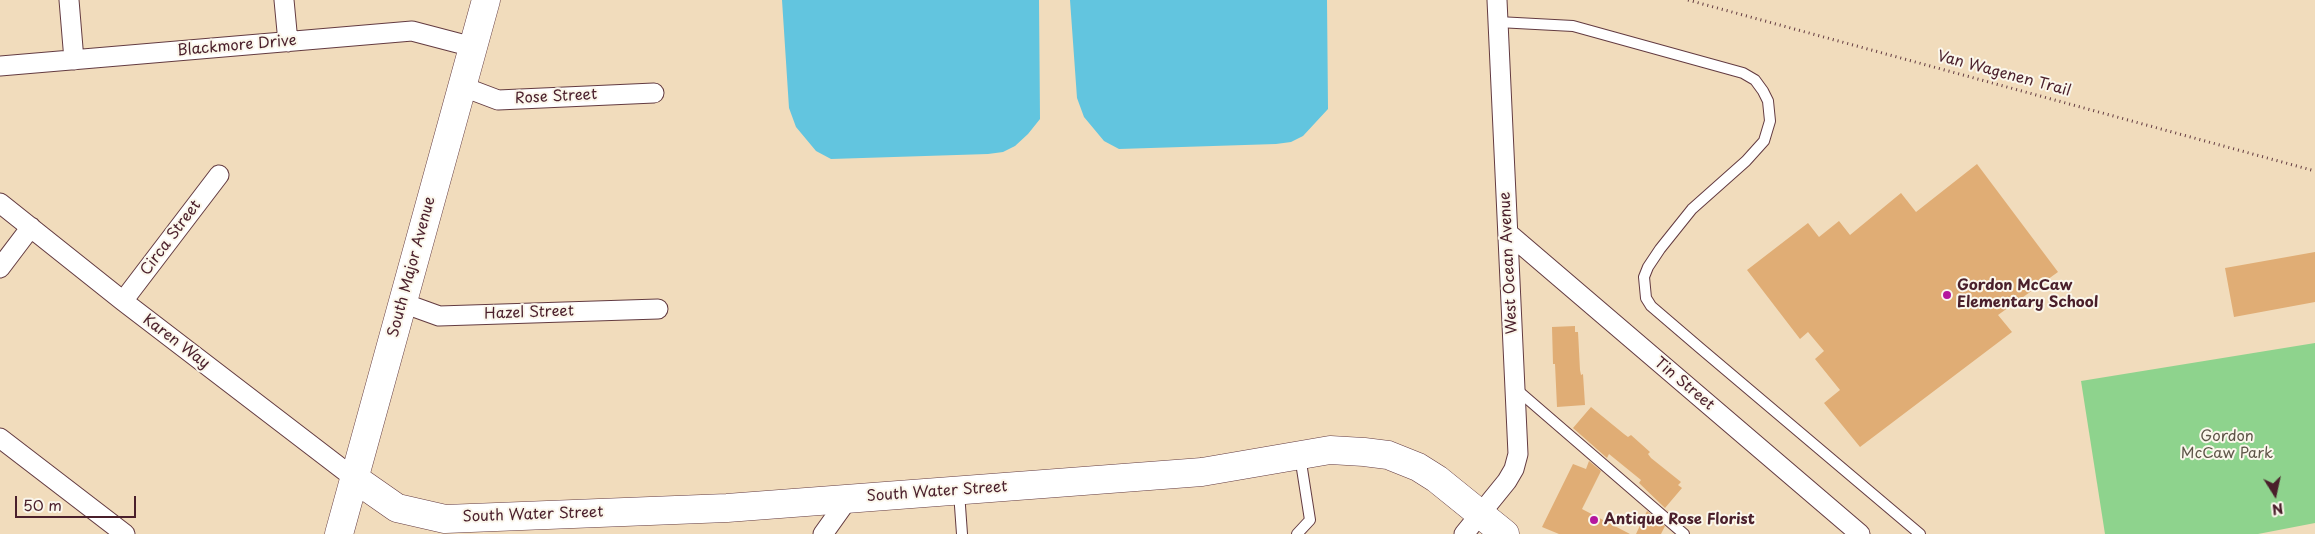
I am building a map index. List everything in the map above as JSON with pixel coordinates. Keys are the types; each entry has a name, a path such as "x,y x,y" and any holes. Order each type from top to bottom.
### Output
{"main road":[{"name":"South Major Avenue","path":"339,534 486,0"},
{"name":"South Water Street","path":"354,478 396,508 446,519 727,508 1202,472 1330,450 1388,455 1418,467 1437,479 1472,524 1505,534"}],"street":[{"path":"69,0 74,60"},
{"path":"284,0 288,42"},
{"name":"West Ocean Avenue","path":"1472,524 1514,470 1518,454 1497,0"},
{"name":"Blackmore Drive","path":"0,66 412,31 473,47"},
{"name":"Rose Street","path":"461,86 498,100 654,93"},
{"name":"Circa Street","path":"123,301 219,175"},
{"name":"Karen Way","path":"0,204 354,478"},
{"path":"0,268 32,227"},
{"name":"Tin Street","path":"1508,234 1860,534"},
{"name":"Hazel Street","path":"403,303 439,316 658,308"},
{"path":"0,438 125,534"},
{"path":"823,534 848,499"}],"lane":[{"path":"1498,22 1573,26 1743,73 1755,80 1768,101 1770,121 1764,141 1746,161 1692,210 1660,249 1644,277 1646,298 1651,306 1920,534"},
{"path":"1515,388 1684,534"},
{"path":"1297,534 1310,520 1300,455"},
{"path":"959,490 962,534"}],"path":[{"name":"Van Wagenen Trail","path":"1688,0 2315,171"}],"green space":[{"name":"Gordon McCaw Park","path":"2315,343 2315,523 2258,534 2105,534 2081,381"}],"water":[{"path":"782,0 1039,0 1040,119 1015,146 1003,152 831,159 816,151 796,127 789,108"},
{"path":"1070,0 1327,0 1328,109 1303,136 1291,142 1119,149 1104,141 1084,117 1077,98"}],"building":[{"path":"1977,164 2058,272 1998,315 2012,332 1860,447 1824,403 1840,390 1815,359 1824,351 1808,332 1800,339 1747,270 1808,223 1819,237 1839,221 1850,235 1901,193 1916,212"},
{"path":"2315,252 2315,302 2234,317 2225,268"},
{"path":"1575,326 1575,332 1578,332 1580,370 1581,375 1583,374 1585,405 1557,407 1552,327"},
{"path":"1591,407 1628,437 1631,435 1650,452 1648,454 1651,458 1681,482 1678,485 1682,488 1665,508 1639,483 1641,480 1609,454 1607,458 1573,428"},
{"path":"1589,461 1601,471 1582,509 1630,534 1559,534 1542,527 1573,464 1586,469"},
{"path":"1647,511 1665,526 1661,534 1636,534"}],"place":[{"name":"Gordon McCaw Elementary School","path":"1947,295"},
{"name":"Antique Rose Florist","path":"1594,520"}]}
